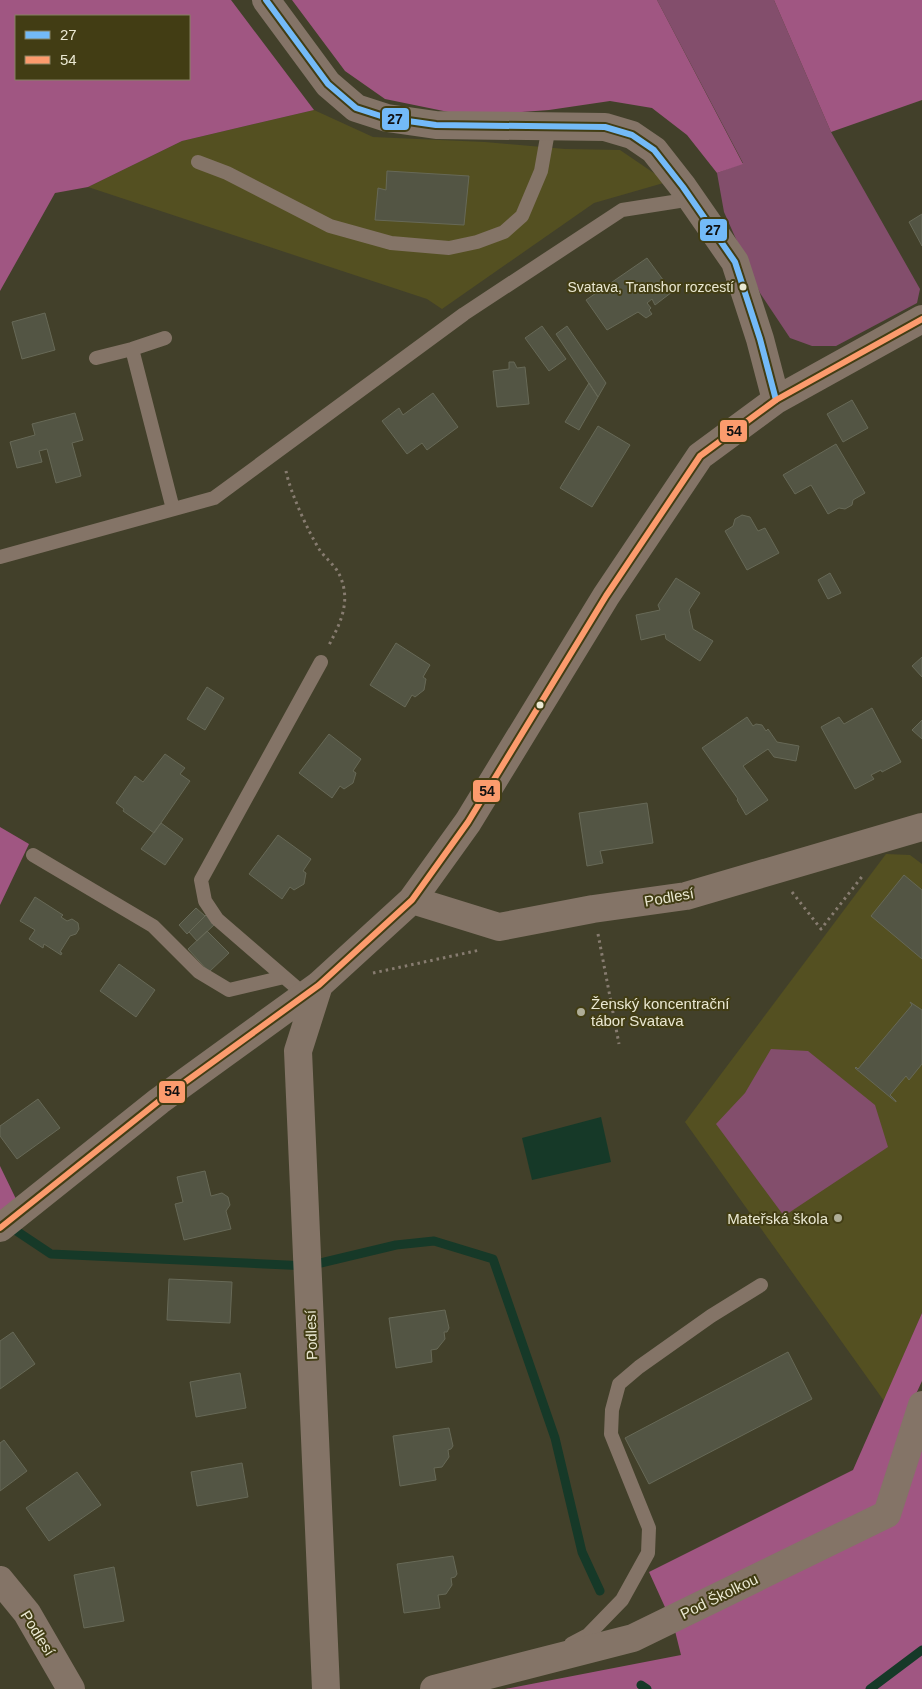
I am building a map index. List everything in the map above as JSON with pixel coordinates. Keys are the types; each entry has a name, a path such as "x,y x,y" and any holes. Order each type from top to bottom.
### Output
{"street":[{"path":"266,0 328,84 356,108 387,118 436,125 605,127 632,134 654,150 692,199 735,262 760,339 776,400"},
{"name":"Podlesí","path":"0,1228 159,1100 312,990 412,900 468,822 606,596 700,456 776,400 922,318"},
{"name":"Podlesí","path":"412,900 499,927 593,909 686,896 922,827"},
{"name":"Podlesí","path":"312,990 298,1051 326,1689"},
{"name":"Pod Školkou","path":"434,1689 633,1638 887,1514 922,1405"},
{"name":"Podlesí","path":"0,1580 27,1613 71,1689"}],"lane":[{"path":"198,162 227,173 330,226 391,243 449,248 477,242 504,232 522,216 542,171 549,126"},
{"path":"0,557 214,498 464,314 622,210 692,199"},
{"path":"96,358 165,338"},
{"path":"132,349 173,509"},
{"path":"312,990 284,977 217,919 205,901 200,880 320,662"},
{"path":"33,855 153,926 199,972 229,990 284,977"},
{"path":"535,1663 588,1635 622,1600 648,1553 649,1528 611,1434 612,1410 619,1384 639,1367 711,1316 761,1285"}],"path":[{"path":"282,449 288,481 319,549 340,574 345,595 342,620 320,662"},
{"path":"821,929 870,866"},
{"path":"593,909 619,1044"}],"shaded area":[{"path":"0,0 231,0 314,110 182,141 88,187 55,193 0,291"},
{"path":"292,0 657,0 743,164 717,173 687,135 652,108 610,101 549,110 468,116 385,99 345,71"},
{"path":"657,0 774,0 831,132 920,289 917,303 836,346 812,346 790,338 760,293 724,212 717,173 743,163"},
{"path":"774,0 922,0 922,100 831,132"},
{"path":"314,110 373,137 485,142 565,149 620,150 667,182 594,203 442,309 427,299 88,187 182,141"},
{"path":"0,827 29,844 0,905"},
{"name":"Mateřská škola","path":"886,854 910,855 922,864 922,1313 884,1401 685,1122"},
{"path":"771,1049 808,1051 875,1105 888,1147 784,1216 716,1124 745,1093"},
{"path":"601,1117 611,1162 532,1180 522,1138"},
{"path":"0,1166 16,1199 0,1211"},
{"path":"922,1313 922,1381 905,1418 922,1436 922,1689 505,1689 681,1655 674,1627 649,1572 853,1470"}],"building":[{"path":"387,171 469,176 464,225 375,220 378,188 386,190"},
{"path":"922,214 922,246 909,222"},
{"path":"647,258 672,292 655,305 652,299 647,303 651,308 649,310 652,314 646,318 638,312 607,330 586,300"},
{"path":"45,313 55,350 22,359 12,322"},
{"path":"542,326 566,359 549,371 525,338"},
{"path":"567,326 606,383 598,397 556,334"},
{"path":"509,362 514,362 517,368 525,367 529,404 497,407 493,371 509,369"},
{"path":"589,383 598,397 579,430 565,422"},
{"path":"433,393 458,427 427,450 422,443 407,454 382,421 399,408 403,415"},
{"path":"852,400 868,428 843,442 827,414"},
{"path":"75,413 83,440 72,443 81,476 56,483 47,449 39,451 42,462 17,468 10,442 35,435 32,424"},
{"path":"598,426 630,445 592,507 560,488"},
{"path":"836,444 865,493 853,500 852,505 845,509 839,508 828,514 811,485 795,494 783,475"},
{"path":"742,515 750,517 758,531 765,528 779,553 747,570 725,531 733,526 735,519"},
{"path":"830,573 841,593 828,599 818,580"},
{"path":"676,578 700,593 689,610 693,629 713,641 700,661 666,639 665,634 641,640 636,615 660,610 658,605"},
{"path":"396,643 430,665 423,677 426,679 424,690 415,697 412,695 405,707 370,685"},
{"path":"922,657 922,677 912,666"},
{"path":"207,687 224,698 205,730 187,719"},
{"path":"872,708 901,762 882,772 881,770 871,775 874,779 855,789 821,727 839,717 844,724"},
{"path":"747,717 753,726 756,724 762,725 766,731 768,729 777,742 799,746 796,761 774,757 768,749 743,766 768,800 746,815 738,799 702,748"},
{"path":"922,720 922,739 912,730"},
{"path":"329,734 361,759 353,771 356,773 353,783 344,789 340,786 332,798 299,773"},
{"path":"165,754 185,768 180,774 190,781 154,833 123,811 124,809 116,803 135,776 143,782"},
{"path":"647,803 653,843 600,851 603,863 587,866 579,813"},
{"path":"161,823 183,839 165,865 141,849"},
{"path":"278,835 311,859 303,871 306,873 304,884 294,890 290,887 282,899 249,874"},
{"path":"904,875 922,890 922,959 871,916"},
{"path":"35,897 63,915 61,917 67,921 72,919 78,923 79,929 76,934 70,936 60,952 62,953 61,955 44,944 43,948 29,939 35,930 20,921"},
{"path":"196,908 205,916 187,934 179,925"},
{"path":"206,915 215,924 197,941 189,932"},
{"path":"207,931 229,953 209,972 188,949"},
{"path":"119,964 155,990 136,1017 100,991"},
{"path":"910,1002 922,1010 922,1064 909,1080 906,1076 890,1095 896,1102 855,1068 858,1069 912,1005"},
{"path":"38,1099 60,1128 17,1159 0,1136 0,1126"},
{"path":"205,1171 211,1196 222,1193 228,1197 230,1205 226,1211 231,1229 184,1240 175,1204 183,1202 177,1177"},
{"path":"169,1279 232,1282 230,1323 167,1320"},
{"path":"445,1310 449,1328 447,1332 444,1332 445,1339 437,1349 431,1350 432,1362 396,1368 389,1318"},
{"path":"13,1332 35,1364 0,1389 0,1341"},
{"path":"788,1352 812,1399 649,1484 625,1438"},
{"path":"240,1373 246,1408 196,1417 190,1382"},
{"path":"449,1428 453,1446 448,1450 449,1457 442,1467 434,1468 436,1480 400,1486 393,1436"},
{"path":"4,1440 27,1471 0,1491 0,1443"},
{"path":"242,1463 248,1497 197,1506 191,1472"},
{"path":"77,1472 101,1505 49,1541 26,1508"},
{"path":"453,1556 457,1574 451,1578 452,1585 446,1594 438,1595 440,1608 404,1613 397,1564"},
{"path":"114,1567 124,1621 84,1628 74,1575"}],"waterway":[{"path":"9,1226 51,1254 308,1266 396,1245 434,1241 493,1259 555,1438 582,1552 600,1591"},
{"path":"870,1689 922,1650"},
{"path":"641,1685 647,1689"}],"transit line":[{"name":"27","path":"266,0 328,84 356,108 387,118 436,125 605,127 632,135 654,150 683,187 735,262 760,339 776,400"},
{"name":"54","path":"0,1228 159,1101 319,985 412,900 468,822 606,596 700,456 776,400 922,319"}],"place":[{"name":"Svatava, Transhor rozcestí","path":"743,287"},
{"name":"Ženský koncentrační tábor Svatava","path":"581,1012"},
{"name":"Mateřská škola","path":"838,1218"}]}
